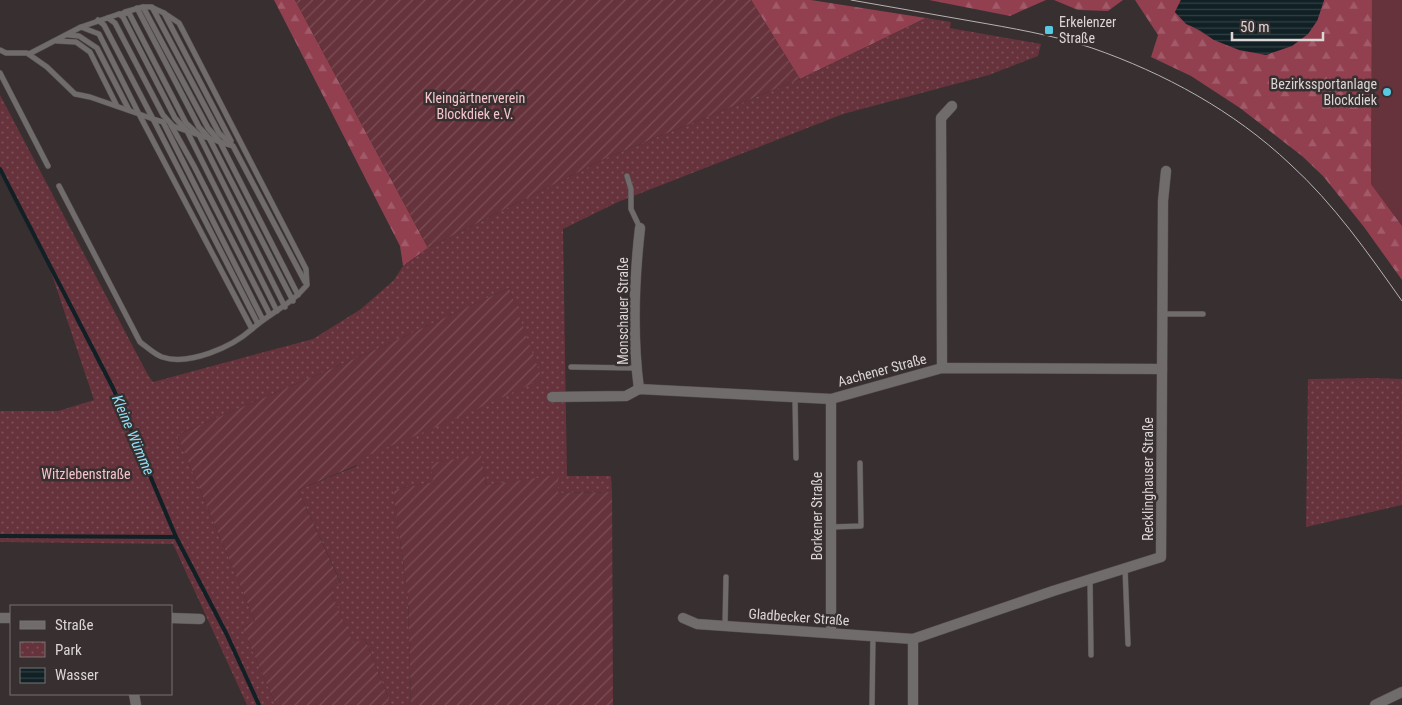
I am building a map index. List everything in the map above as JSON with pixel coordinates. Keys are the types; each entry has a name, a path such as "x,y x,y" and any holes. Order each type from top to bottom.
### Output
{"street":[{"path":"942,368 941,118 952,106"},
{"name":"Recklinghauser Straße","path":"913,639 1161,557 1163,201 1166,171"},
{"name":"Monschauer Straße","path":"639,389 636,368 635,268 640,228"},
{"name":"Aachener Straße","path":"552,397 626,396 639,389 831,399 942,368 1162,369"},
{"name":"Borkener Straße","path":"831,399 831,632"},
{"path":"172,618 200,619"},
{"name":"Gladbecker Straße","path":"684,618 698,624 913,639"},
{"path":"913,639 913,705"},
{"path":"1374,705 1402,692"}],"lane":[{"path":"140,7 199,127 209,138 293,300"},
{"path":"140,7 208,128 220,142 298,295"},
{"path":"0,50 6,53 29,54 81,27 140,7 152,8 180,23 306,270 307,285 285,307 263,320 232,343 197,357 175,359 164,357 154,353 140,342 59,186"},
{"path":"152,8 219,133 233,146"},
{"path":"119,14 129,13 186,122 199,135 285,307"},
{"path":"164,13 307,285"},
{"path":"119,14 123,17 174,118 187,131 277,311"},
{"path":"108,18 114,23 163,115 173,126 270,316"},
{"path":"98,20 104,25 258,324"},
{"path":"81,27 99,34 252,329"},
{"path":"64,36 73,34 79,36 97,48 129,111"},
{"path":"55,41 76,42 90,52 117,107"},
{"path":"29,54 47,66 75,94 243,149"},
{"path":"0,73 48,166"},
{"path":"163,122 263,320"},
{"name":"Monschauer Straße","path":"627,176 631,188 631,209 640,228"},
{"path":"1162,314 1203,314"},
{"path":"572,367 636,368"},
{"path":"795,397 796,458"},
{"path":"830,526 860,526 860,463"},
{"path":"1125,568 1128,644"},
{"path":"725,626 726,577"},
{"path":"1090,579 1091,655"},
{"path":"872,705 873,636"}],"green space":[{"path":"274,0 295,0 428,248 403,266 400,246"},
{"name":"Kleingärtnerverein Blockdiek e.V.","path":"295,0 751,0 800,79 608,157 428,248"},
{"path":"751,0 811,0 926,18 800,79"},
{"path":"929,0 1046,0 1010,16"},
{"path":"1054,0 1123,0 1108,11 1078,10"},
{"path":"1135,0 1181,0 1175,12 1189,24 1214,40 1317,21 1324,0 1372,0 1371,184 1402,226 1402,280 1364,227 1323,176 1302,156 1240,108 1191,76 1151,57 1158,35"},
{"name":"Bezirkssportanlage Blockdiek","path":"1372,0 1402,0 1402,226 1371,184"},
{"name":"Witzlebenstraße","path":"926,18 951,22 950,28 1041,44 1038,56 989,75 843,114 618,202 563,229 567,476 611,476 612,492 558,493 557,476 486,485 481,456 432,463 433,482 393,490 408,597 411,705 391,705 365,639 353,644 330,590 341,583 298,490 357,466 355,460 541,379 509,288 377,349 177,435 255,621 242,627 276,705 247,705 173,544 0,542 0,411 58,411 94,400 49,266 0,173 0,95 153,382 313,339 361,309 394,280 403,266 428,248 608,157 800,79"},
{"path":"509,288 542,379 446,423 356,460 357,465 298,490 341,584 330,590 353,643 365,639 391,705 276,705 242,627 255,621 177,435 377,349"},
{"path":"1308,379 1402,379 1402,505 1306,527"},
{"path":"481,455 486,485 558,475 558,493 612,492 613,705 411,705 408,597 393,490 433,482 431,463"}],"water":[{"path":"1181,0 1324,0 1317,21 1308,34 1292,46 1266,55 1239,50 1214,40 1200,30 1186,24 1175,12"}],"waterway":[{"name":"Kleine Wümme","path":"0,169 113,388 176,537 227,635 259,705"},
{"path":"0,536 176,537"}],"tram line":[{"path":"851,0 1017,29 1077,43 1119,58 1172,82 1246,127 1306,179 1336,212 1402,301"}],"place":[{"name":"Erkelenzer Straße","path":"1049,30"},
{"name":"Bezirkssportanlage Blockdiek","path":"1387,92"}]}
